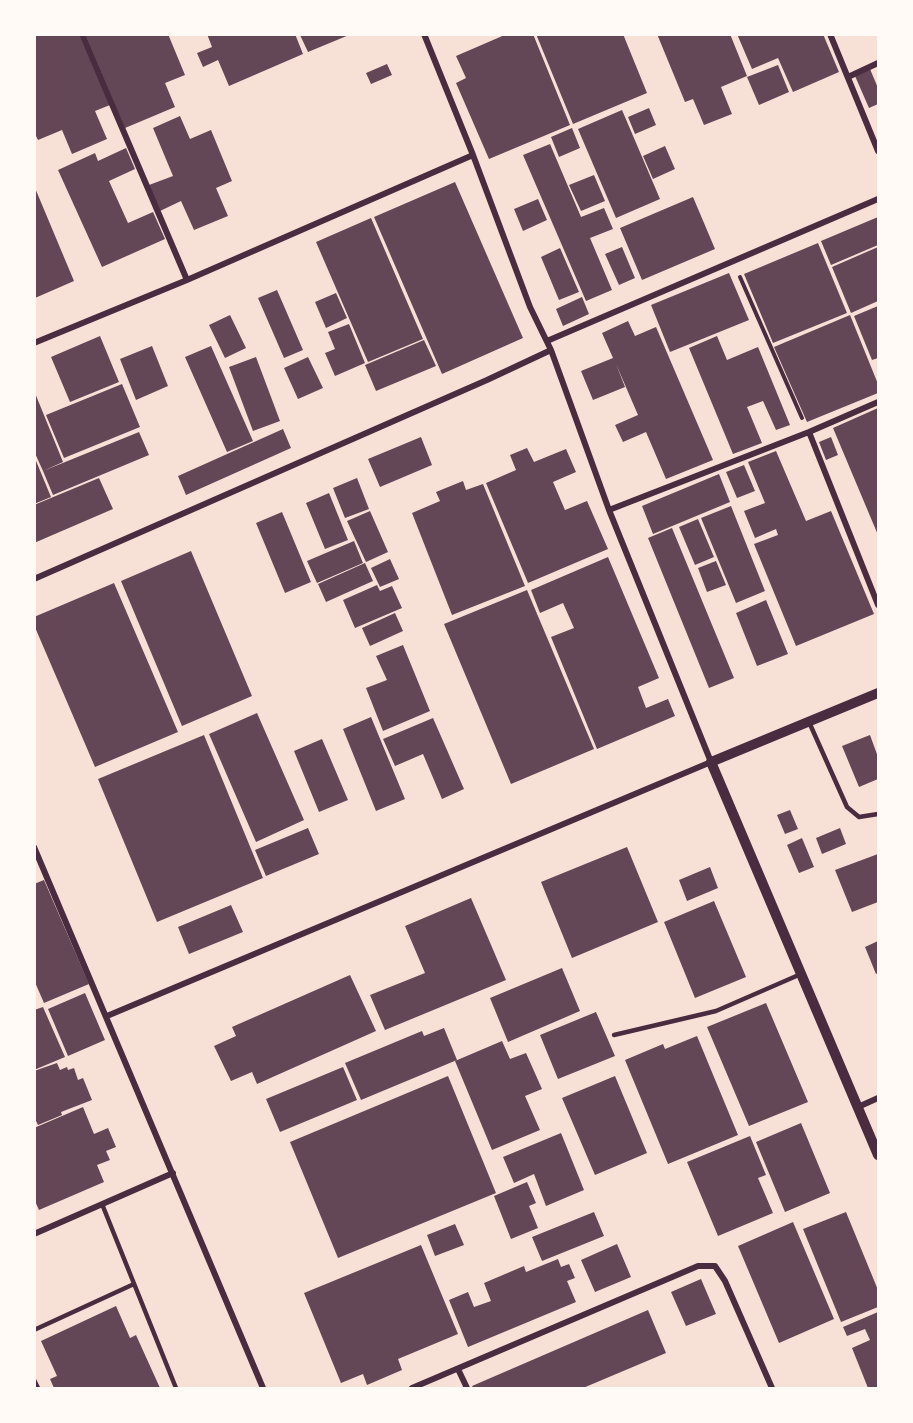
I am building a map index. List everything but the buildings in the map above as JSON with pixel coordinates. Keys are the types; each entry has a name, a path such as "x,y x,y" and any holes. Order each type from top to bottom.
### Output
{"street":[{"path":"82,34 187,280"},
{"path":"424,34 473,155 530,307 551,350 609,510 711,762 879,1155"},
{"path":"830,34 879,151"},
{"path":"848,77 879,63"},
{"path":"34,343 187,280 473,155"},
{"path":"547,341 879,199"},
{"path":"34,579 551,350"},
{"path":"609,510 809,432 879,402"},
{"path":"809,432 879,605"},
{"path":"107,1016 879,693"},
{"path":"34,848 263,1389"},
{"path":"858,1107 879,1098"},
{"path":"34,1234 173,1173"},
{"path":"412,1389 698,1266 715,1266 725,1281 772,1389"},
{"path":"458,1369 467,1389"}],"lane":[{"path":"809,722 847,807 860,816 879,814"},
{"path":"614,1035 716,1011 801,974"},
{"path":"102,1204 176,1389"},
{"path":"34,1330 134,1284"},
{"path":"34,1380 38,1389"}],"path":[{"path":"733,262 809,432"}]}
